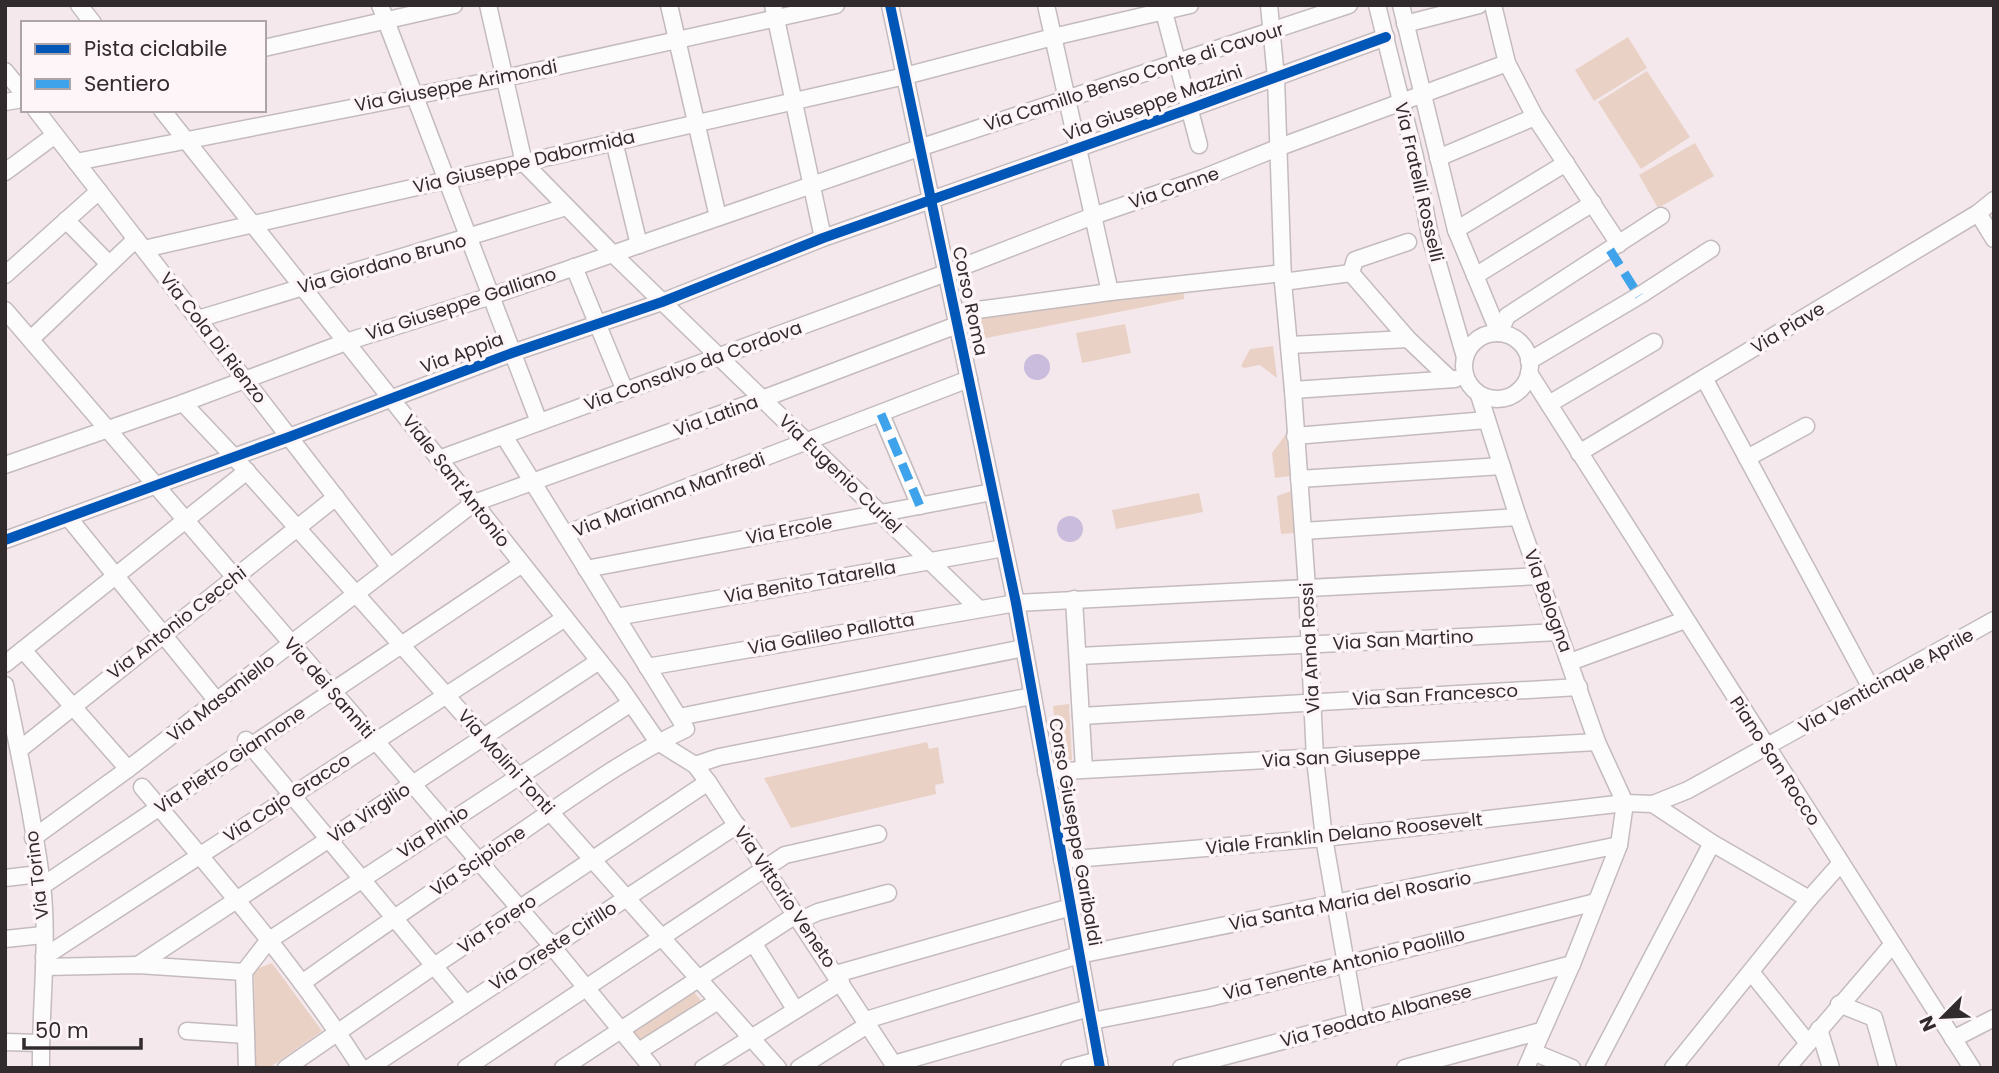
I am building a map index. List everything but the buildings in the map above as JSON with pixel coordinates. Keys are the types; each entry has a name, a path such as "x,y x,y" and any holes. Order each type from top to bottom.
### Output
{"street":[{"path":"79,5 91,21"},
{"path":"380,5 539,422"},
{"path":"266,48 454,5"},
{"path":"488,5 524,163"},
{"path":"669,5 718,217"},
{"name":"Via Giuseppe Arimondi","path":"76,162 505,78 677,39 775,11 836,5"},
{"name":"Corso Roma","path":"890,5 1016,603"},
{"path":"1046,5 1110,292"},
{"name":"Via Giuseppe Dabormida","path":"140,244 252,223 524,163 905,76 1189,5"},
{"name":"Via Anna Rossi","path":"1269,5 1276,78 1283,277 1307,588 1315,759 1324,838 1356,1021"},
{"name":"Via Camillo Benso Conte di Cavour","path":"919,148 1349,5"},
{"name":"Via Fratelli Rosselli","path":"1377,5 1415,157 1430,236 1465,357"},
{"name":"Via Fratelli Rosselli","path":"1401,5 1456,230 1499,333"},
{"path":"1405,24 1479,5"},
{"path":"1493,5 1507,63 1535,117 1619,244"},
{"path":"775,11 823,238"},
{"path":"1164,12 1199,145"},
{"name":"Via Giuseppe Mazzini","path":"931,201 1385,37"},
{"name":"Via Canne","path":"946,273 1507,63"},
{"path":"5,71 21,91"},
{"name":"Via Cola Di Rienzo","path":"38,112 389,566"},
{"name":"Viale Sant'Antonio","path":"164,112 620,687"},
{"path":"1438,158 1535,117"},
{"path":"5,172 55,135"},
{"path":"614,141 639,245"},
{"name":"Via Giuseppe Galliano","path":"5,465 346,342 491,296 919,148"},
{"name":"Via Eugenio Curiel","path":"524,163 566,208 978,608"},
{"path":"1456,230 1566,163"},
{"path":"5,275 99,191"},
{"name":"Via Piave","path":"1579,453 1978,213 1994,200"},
{"name":"Via Appia","path":"5,540 512,353 662,302 823,238 931,201"},
{"path":"1475,276 1593,203"},
{"name":"Via Giordano Bruno","path":"198,319 566,208"},
{"path":"1978,213 1994,239"},
{"path":"1499,333 1507,316 1661,216"},
{"path":"66,220 109,264"},
{"path":"1408,242 1354,260 1351,273 1408,339 1458,379 1479,395 1489,399 1510,397 1526,383 1529,367 1526,351 1510,336 1488,334 1469,347 1458,379"},
{"path":"31,339 109,264 140,244"},
{"path":"1529,367 1711,249"},
{"path":"574,267 625,391"},
{"name":"Via Consalvo da Cordova","path":"439,459 946,273"},
{"name":"Via Latina","path":"474,503 762,399 956,319 1110,292 1351,273"},
{"name":"Via dei Sanniti","path":"5,310 520,908 652,1068"},
{"path":"1290,345 1408,339"},
{"path":"1549,404 1654,342"},
{"name":"Piano San Rocco","path":"1529,367 1579,453 1972,1068"},
{"path":"1704,378 1871,688"},
{"name":"Via Marianna Manfredi","path":"565,534 968,379"},
{"path":"1293,390 1458,379"},
{"name":"Via Bologna","path":"1479,395 1518,517 1597,742 1625,803"},
{"name":"Via Molini Tonti","path":"183,403 247,471 778,1068"},
{"path":"881,414 920,506"},
{"path":"1295,436 1487,420"},
{"path":"1747,458 1806,426"},
{"path":"504,436 687,729 658,742"},
{"path":"1299,479 1502,466"},
{"path":"5,664 247,471"},
{"name":"Via Ercole","path":"586,569 992,492"},
{"name":"Via Antonio Cecchi","path":"19,750 336,497"},
{"name":"Via Masaniello","path":"33,838 128,769 474,503"},
{"path":"68,517 217,701"},
{"path":"1303,531 1518,517"},
{"name":"Via Benito Tatarella","path":"617,617 1004,548"},
{"name":"Via Pietro Giannone","path":"40,880 159,807 249,742 332,692 522,564"},
{"path":"1016,603 1539,576"},
{"name":"Corso Giuseppe Garibaldi","path":"1046,772 1084,769 1074,599"},
{"name":"Via Galileo Pallotta","path":"648,667 1016,603"},
{"name":"Corso Giuseppe Garibaldi","path":"1016,603 1099,1064"},
{"name":"Via Cajo Gracco","path":"44,962 198,855 565,618"},
{"path":"1570,662 1685,620"},
{"name":"Via Venticinque Aprile","path":"1625,803 1653,804 1688,790 1994,620"},
{"name":"Via San Martino","path":"1079,656 1559,632"},
{"path":"679,717 1024,648"},
{"path":"23,650 128,769"},
{"name":"Via Virgilio","path":"138,965 599,661"},
{"name":"Via Torino","path":"5,685 19,750 40,880 44,962 41,1068"},
{"name":"Via Vittorio Veneto","path":"620,687 658,742 695,765 708,782 895,1066"},
{"name":"Via San Francesco","path":"1082,716 1579,687"},
{"path":"695,765 719,757 1032,696"},
{"name":"Via Plinio","path":"244,972 268,941 631,703"},
{"path":"249,742 466,1003"},
{"name":"Via Scipione","path":"302,983 394,917 658,742"},
{"name":"Via San Giuseppe","path":"1084,769 1315,759 1597,742"},
{"name":"Via Forero","path":"286,1068 708,782"},
{"path":"142,787 302,983 361,1068"},
{"path":"1527,1068 1619,845 1625,803"},
{"name":"Viale Franklin Delano Roosevelt","path":"1062,860 1324,838 1625,803"},
{"path":"1653,804 1809,899"},
{"name":"Via Oreste Cirillo","path":"369,1068 551,945 563,942 737,825"},
{"path":"466,1068 663,939 785,855 878,834"},
{"path":"1594,1068 1712,842"},
{"name":"Via Santa Maria del Rosario","path":"799,1068 867,1022 1079,955 1337,905 1619,845"},
{"path":"1673,1068 1841,863"},
{"path":"5,878 40,880"},
{"path":"570,1066 698,978 799,917 888,893"},
{"name":"Via Tenente Antonio Paolillo","path":"895,1066 1090,1015 1209,998 1596,902"},
{"path":"703,1068 839,978 1071,907"},
{"path":"5,939 43,935"},
{"path":"754,944 795,1009"},
{"path":"1787,1068 1893,944"},
{"path":"44,962 244,972 247,1068"},
{"name":"Via Teodato Albanese","path":"1181,1068 1572,964"},
{"path":"1751,971 1808,1042"},
{"path":"639,1051 718,1001"},
{"path":"1839,1004 1874,1018 1888,1068"},
{"path":"1953,1039 1994,1018"},
{"path":"1819,1028 1831,1068"},
{"path":"187,1031 246,1035"},
{"path":"1405,1068 1541,1031"},
{"path":"5,1042 41,1043"},
{"path":"1533,1052 1572,1068"},
{"path":"1069,1068 1099,1064"}],"shaded area":[{"path":"1628,37 1647,68 1594,101 1575,70"},
{"path":"1647,71 1690,137 1641,169 1598,102"},
{"path":"1695,143 1714,176 1658,208 1639,175"},
{"path":"1183,282 1184,299 961,343 955,313"},
{"path":"1125,324 1131,353 1082,363 1076,333"},
{"path":"1273,346 1277,378 1260,365 1244,368 1241,366 1250,349"},
{"path":"1037,354 1046,358 1050,367 1046,376 1037,380 1028,376 1024,367 1028,358"},
{"path":"1286,434 1290,476 1275,478 1272,453"},
{"path":"1291,491 1295,533 1281,534 1277,496"},
{"path":"1199,493 1203,512 1116,529 1112,510"},
{"path":"1070,516 1079,520 1083,529 1079,538 1070,542 1061,538 1057,529 1061,520"},
{"path":"1069,704 1072,760 1059,761 1053,706"},
{"path":"927,742 929,749 938,747 944,783 935,785 936,794 791,828 764,778"},
{"path":"272,963 322,1031 269,1068 255,1068 254,970"},
{"path":"692,989 704,1005 639,1045 627,1031"}],"marked path":[{"path":"1610,250 1639,296"},
{"path":"881,414 920,506"}],"cycle path":[{"path":"890,5 1016,603 1100,1068"},
{"path":"5,540 512,353 662,302 823,238 1386,37"}]}
